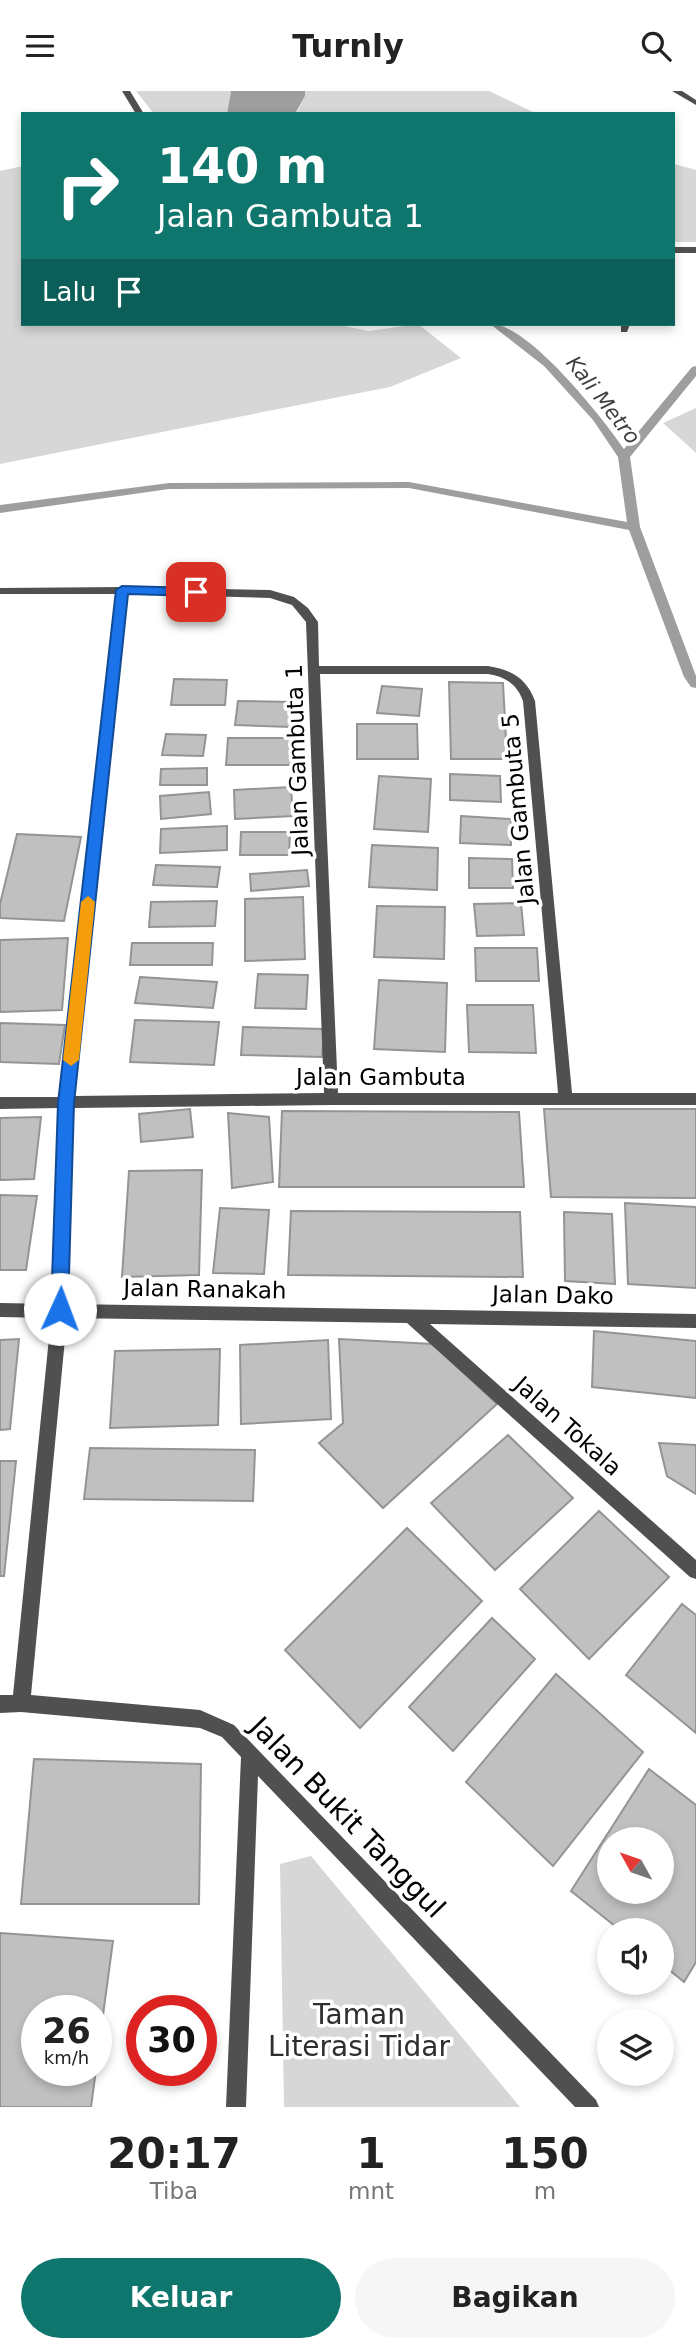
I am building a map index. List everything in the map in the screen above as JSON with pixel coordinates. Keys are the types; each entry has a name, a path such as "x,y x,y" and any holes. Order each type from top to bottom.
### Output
{"street":[{"path":"126,91 139,112"},
{"path":"676,91 696,103"},
{"path":"675,250 696,250"},
{"path":"21,1703 60,1309 66,1103 122,590"},
{"name":"Jalan Gambuta 1","path":"0,591 122,590 286,597 299,603 312,622 331,1099"},
{"name":"Jalan Gambuta 5","path":"315,670 488,670 505,672 518,680 526,690 566,1100"},
{"name":"Jalan Gambuta","path":"0,1103 696,1099"},
{"name":"Jalan Ranakah","path":"0,1310 410,1315"},
{"name":"Jalan Dako","path":"410,1315 696,1321"},
{"name":"Jalan Tokala","path":"410,1315 696,1571"},
{"name":"Jalan Bukit Tanggul","path":"0,1704 21,1703 200,1719 228,1731 589,2107"},
{"path":"236,2107 250,1756"}],"green space":[{"path":"136,91 231,91 227,112 152,112"},
{"path":"305,91 489,91 533,112 297,112"},
{"path":"675,164 696,170 696,242 675,242"},
{"path":"21,166 21,326 345,326 369,331 421,326 461,358 390,387 0,464 0,171"},
{"path":"696,408 696,453 663,423"},
{"name":"Taman Literasi Tidar","path":"311,1856 520,2107 284,2107 280,1864"}],"shaded area":[{"path":"231,91 305,91 296,112 227,112"}],"building":[{"path":"174,679 227,680 225,705 171,705"},
{"path":"449,682 503,683 507,759 451,759"},
{"path":"382,686 422,689 419,716 377,713"},
{"path":"238,701 294,702 291,727 235,725"},
{"path":"357,724 417,724 418,759 357,759"},
{"path":"166,734 206,735 203,756 162,755"},
{"path":"228,738 295,738 294,765 226,765"},
{"path":"207,768 207,785 160,785 161,769"},
{"path":"450,774 500,776 501,802 450,800"},
{"path":"379,776 431,779 428,832 374,829"},
{"path":"291,787 293,816 235,819 234,790"},
{"path":"209,792 211,814 161,819 160,796"},
{"path":"461,816 511,819 511,845 460,843"},
{"path":"227,826 227,850 160,853 161,829"},
{"path":"241,832 290,832 289,855 240,855"},
{"path":"17,834 81,837 64,921 0,918 0,904"},
{"path":"372,845 438,848 437,890 369,887"},
{"path":"469,858 512,859 513,888 469,888"},
{"path":"156,865 220,867 217,887 153,885"},
{"path":"307,870 309,886 251,891 250,874"},
{"path":"303,897 305,959 245,961 245,899"},
{"path":"217,901 215,926 149,927 151,902"},
{"path":"521,903 524,935 477,936 474,904"},
{"path":"377,906 445,907 444,959 374,957"},
{"path":"68,938 62,1010 0,1012 0,940"},
{"path":"132,943 213,943 212,965 130,965"},
{"path":"475,948 537,948 539,981 476,981"},
{"path":"258,974 308,975 306,1009 255,1008"},
{"path":"140,977 217,982 213,1008 135,1003"},
{"path":"379,980 447,983 445,1052 374,1049"},
{"path":"467,1005 533,1005 536,1053 469,1052"},
{"path":"135,1020 219,1022 214,1065 130,1062"},
{"path":"0,1023 65,1025 59,1064 0,1062"},
{"path":"243,1027 324,1029 322,1057 241,1055"},
{"path":"190,1109 193,1137 141,1142 139,1114"},
{"path":"544,1109 696,1109 696,1198 551,1197"},
{"path":"282,1111 519,1112 524,1187 279,1187"},
{"path":"228,1113 269,1117 273,1182 232,1188"},
{"path":"41,1117 34,1179 0,1180 0,1118"},
{"path":"202,1170 199,1275 122,1277 129,1171"},
{"path":"0,1195 37,1196 26,1270 0,1270"},
{"path":"625,1203 696,1207 696,1288 628,1284"},
{"path":"220,1208 269,1210 264,1274 213,1273"},
{"path":"291,1211 520,1212 523,1277 288,1275"},
{"path":"564,1212 612,1214 615,1284 565,1281"},
{"path":"594,1331 696,1341 696,1398 592,1387"},
{"path":"19,1339 10,1429 0,1430 0,1340"},
{"path":"339,1339 433,1344 497,1404 383,1508 319,1443 343,1423"},
{"path":"328,1340 331,1419 241,1424 240,1345"},
{"path":"220,1349 218,1425 110,1428 115,1351"},
{"path":"508,1435 573,1498 495,1570 431,1503"},
{"path":"659,1443 696,1445 696,1494 667,1476"},
{"path":"90,1448 255,1450 253,1501 84,1499"},
{"path":"0,1461 16,1461 4,1576 0,1576"},
{"path":"599,1511 669,1577 589,1659 520,1589"},
{"path":"407,1528 482,1601 360,1728 285,1650"},
{"path":"682,1604 696,1615 696,1733 626,1675"},
{"path":"492,1618 535,1659 453,1751 409,1707"},
{"path":"556,1674 643,1752 553,1866 466,1782"},
{"path":"34,1759 201,1764 199,1904 21,1904"},
{"path":"649,1769 696,1805 696,1962 684,1982 674,1974 674,1918 605,1918 571,1891 597,1850 597,1904 674,1904 674,1827 612,1827"},
{"path":"0,1933 113,1941 106,1995 21,1995 21,2086 94,2086 91,2107 0,2107"}],"waterway":[{"name":"Kali Metro","path":"498,326 548,364 597,418 624,457"},
{"path":"624,457 696,369"},
{"name":"Kali Metro","path":"624,457 634,527"},
{"path":"0,509 169,486 409,485 634,527"},
{"name":"Kali Metro","path":"634,527 657,594 690,677 696,684"}],"slow traffic":[{"path":"71,1060 88,902"}],"route":[{"path":"60,1309 66,1103 122,590 196,592"}]}
